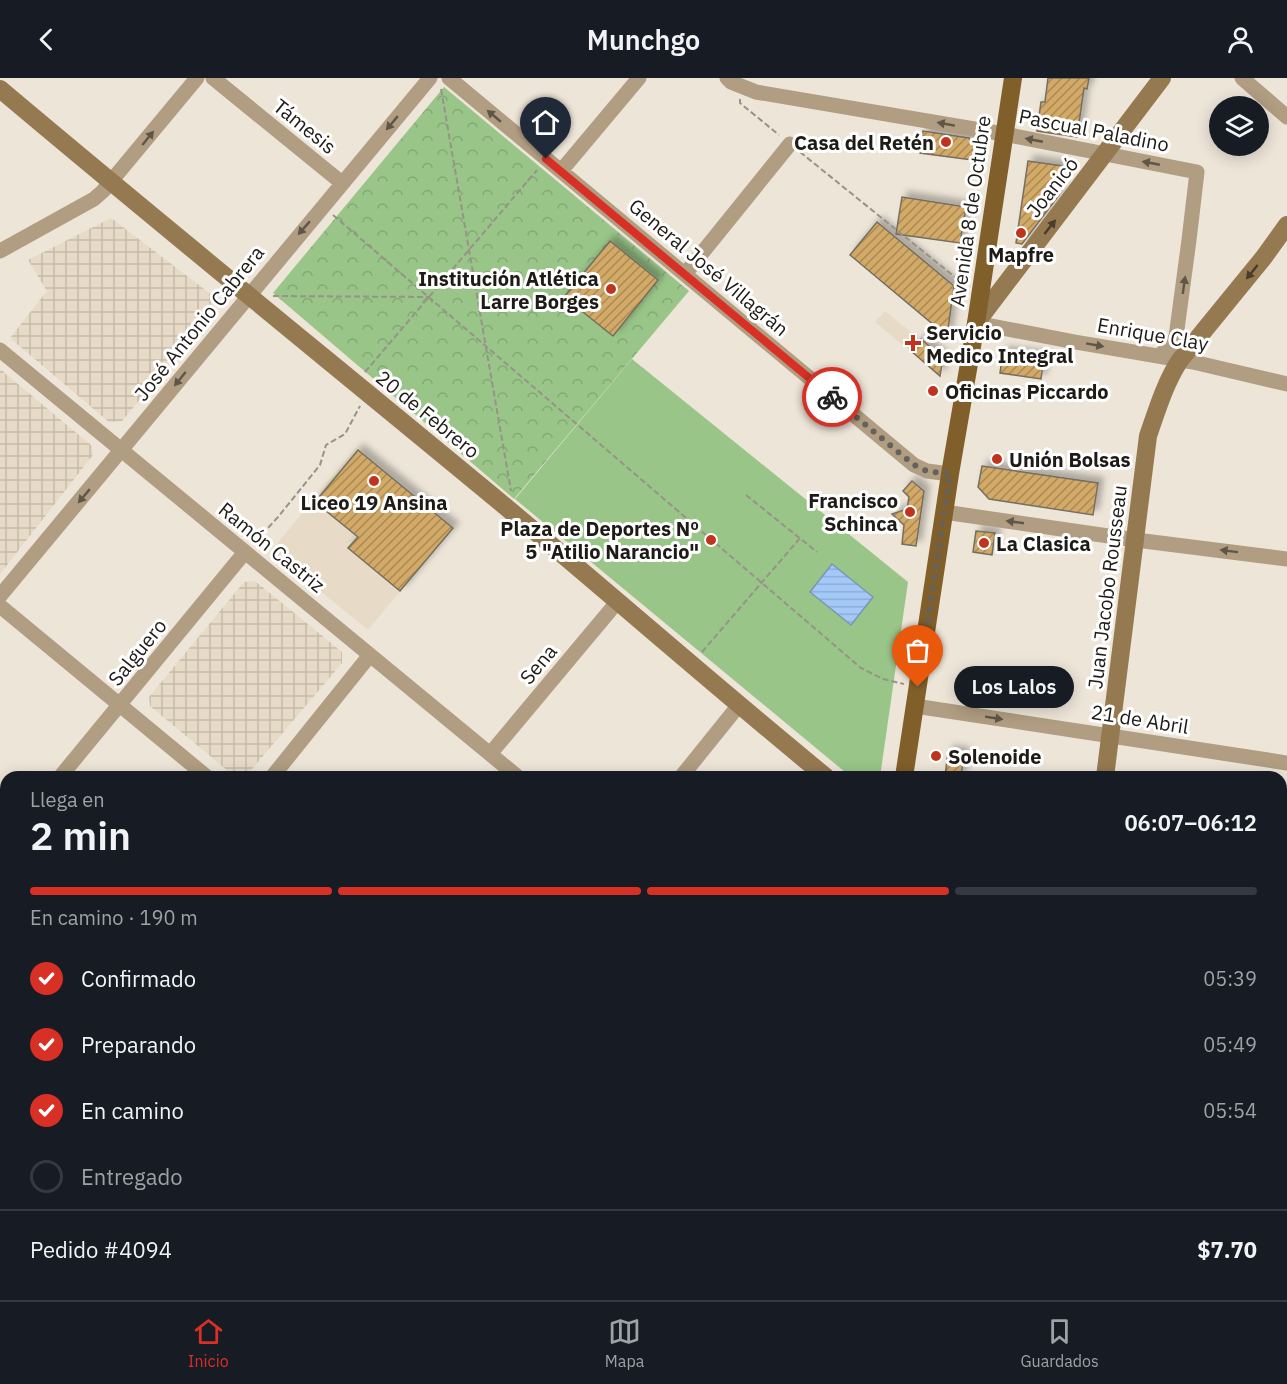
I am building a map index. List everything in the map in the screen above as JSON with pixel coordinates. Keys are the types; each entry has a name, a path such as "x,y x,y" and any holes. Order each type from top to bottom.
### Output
{"main road":[{"name":"Avenida 8 de Octubre","path":"905,771 1013,78"},
{"name":"Joanicó","path":"976,323 1162,78"},
{"name":"20 de Febrero","path":"0,89 111,183 516,515 819,771"},
{"name":"Juan Jacobo Rousseau","path":"1106,771 1148,436 1171,374 1187,361 1201,334 1287,225"}],"street":[{"path":"0,251 94,199 111,183 197,78"},
{"name":"Támesis","path":"213,78 342,183"},
{"name":"José Antonio Cabrera","path":"0,596 430,78"},
{"path":"561,171 639,78"},
{"path":"1242,78 1287,117"},
{"name":"Pascual Paladino","path":"729,80 756,92 1004,134 1197,172 1179,320 1174,342 1158,356"},
{"name":"General José Villagrán","path":"445,84 561,171 914,465 927,471 950,474"},
{"path":"685,274 790,144"},
{"path":"1179,320 1187,330 1201,334"},
{"name":"Enrique Clay","path":"976,323 1187,361 1287,384"},
{"name":"Ramón Castriz","path":"0,350 511,771"},
{"path":"944,512 1287,559"},
{"name":"Salguero","path":"65,771 246,552"},
{"name":"Sena","path":"490,754 618,601"},
{"path":"0,606 200,771"},
{"path":"277,771 370,655"},
{"path":"686,771 739,705"},
{"name":"21 de Abril","path":"915,706 1287,763"}],"path":[{"path":"729,80 740,93 740,103 980,297"},
{"path":"445,84 469,249 516,515"},
{"path":"246,552 320,465 326,445 345,434 361,389 429,297 546,159"},
{"path":"323,206 861,668 883,679 918,687"},
{"path":"248,296 429,297"},
{"path":"746,495 817,552"},
{"path":"692,664 800,538"}],"shaded area":[{"path":"111,218 221,302 122,421 109,422 10,338 47,291 28,260"},
{"name":"Servicio Medico Integral","path":"885,311 943,358 940,376 875,322"},
{"path":"0,369 92,446 93,455 0,574"},
{"path":"356,448 453,528 368,630 271,551"},
{"path":"255,581 342,652 342,663 250,771 228,771 150,706 149,697 244,582"}],"green space":[{"path":"444,87 689,291 514,499 273,293"},
{"name":"Plaza de Deportes Nº 5 \"Atilio Narancio\"","path":"632,359 908,582 881,771 844,771 515,499"}],"water":[{"path":"832,564 873,597 851,625 810,592"}],"building":[{"path":"1048,78 1089,78 1087,89 1084,88 1077,137 1037,131 1041,102 1045,102"},
{"name":"Casa del Retén","path":"923,131 969,138 974,146 972,160 920,153"},
{"path":"1028,161 1063,166 1059,195 1022,244 1016,243"},
{"path":"902,197 966,207 960,243 896,234"},
{"path":"877,222 954,286 947,336 850,255"},
{"name":"Institución Atlética Larre Borges","path":"610,241 658,280 613,336 564,297"},
{"path":"921,339 943,358 940,376 911,351"},
{"path":"1003,352 1044,357 1041,379 1000,373"},
{"path":"358,450 453,528 400,591 348,548 358,537 315,502"},
{"path":"982,466 1098,483 1093,515 989,499 978,487"},
{"name":"Francisco Schinca","path":"912,481 924,491 916,546 902,544 904,525 892,514 907,509 909,497 903,491"},
{"name":"La Clasica","path":"976,531 995,533 992,555 973,552"},
{"path":"948,751 964,753 962,771 946,771"}],"way so far":[{"path":"832,397 914,465 927,471 950,474 918,687"}],"place":[{"name":"Casa del Retén","path":"946,142"},
{"name":"Mapfre","path":"1021,233"},
{"name":"Institución Atlética Larre Borges","path":"611,289"},
{"name":"Servicio Medico Integral","path":"913,343"},
{"name":"Oficinas Piccardo","path":"933,391"},
{"name":"Unión Bolsas","path":"997,459"},
{"name":"Liceo 19 Ansina","path":"374,481"},
{"name":"Francisco Schinca","path":"910,512"},
{"name":"Plaza de Deportes Nº 5 \"Atilio Narancio\"","path":"711,540"},
{"name":"La Clasica","path":"984,543"},
{"name":"Los Lalos","path":"918,687"},
{"name":"Solenoide","path":"936,756"}],"route":[{"path":"546,159 832,397"}]}
